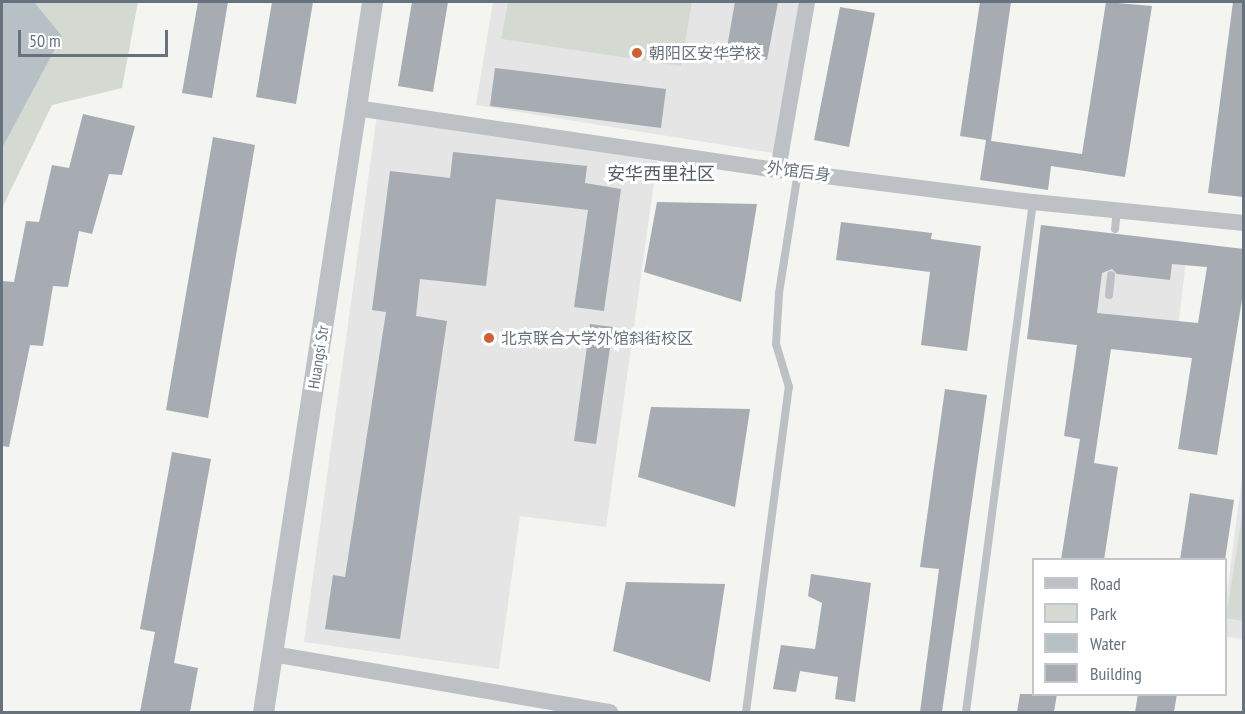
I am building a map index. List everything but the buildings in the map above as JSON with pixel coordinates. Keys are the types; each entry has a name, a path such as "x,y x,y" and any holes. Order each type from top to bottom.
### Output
{"street":[{"name":"Huangsi Str","path":"263,712 372,2"},
{"path":"778,170 807,2"},
{"name":"外馆后身","path":"356,108 778,170 1033,202 1244,223"},
{"path":"273,654 610,712"}],"lane":[{"path":"746,712 789,387 776,344 779,293 798,171"},
{"path":"966,712 1033,202"},
{"path":"1115,229 1117,210"},
{"path":"1109,295 1111,276"}],"shaded area":[{"name":"朝阳区安华学校","path":"493,2 799,2 774,153 476,105"},
{"name":"北京联合大学外馆斜街校区","path":"377,115 657,161 606,527 520,516 499,669 304,642"},
{"path":"1041,225 1188,242 1175,356 1027,339"},
{"path":"1243,470 1243,639 1227,637 1227,593"}],"green space":[{"path":"2,2 138,2 122,88 52,105 2,208"},
{"path":"508,2 692,2 681,66 501,39"},
{"path":"1243,510 1243,621 1227,618"}],"water":[{"path":"2,2 34,2 62,36 2,148"}],"place":[{"name":"朝阳区安华学校","path":"637,53"},
{"name":"北京联合大学外馆斜街校区","path":"489,338"}],"district":[{"name":"安华西里社区","path":"661,174"}]}
